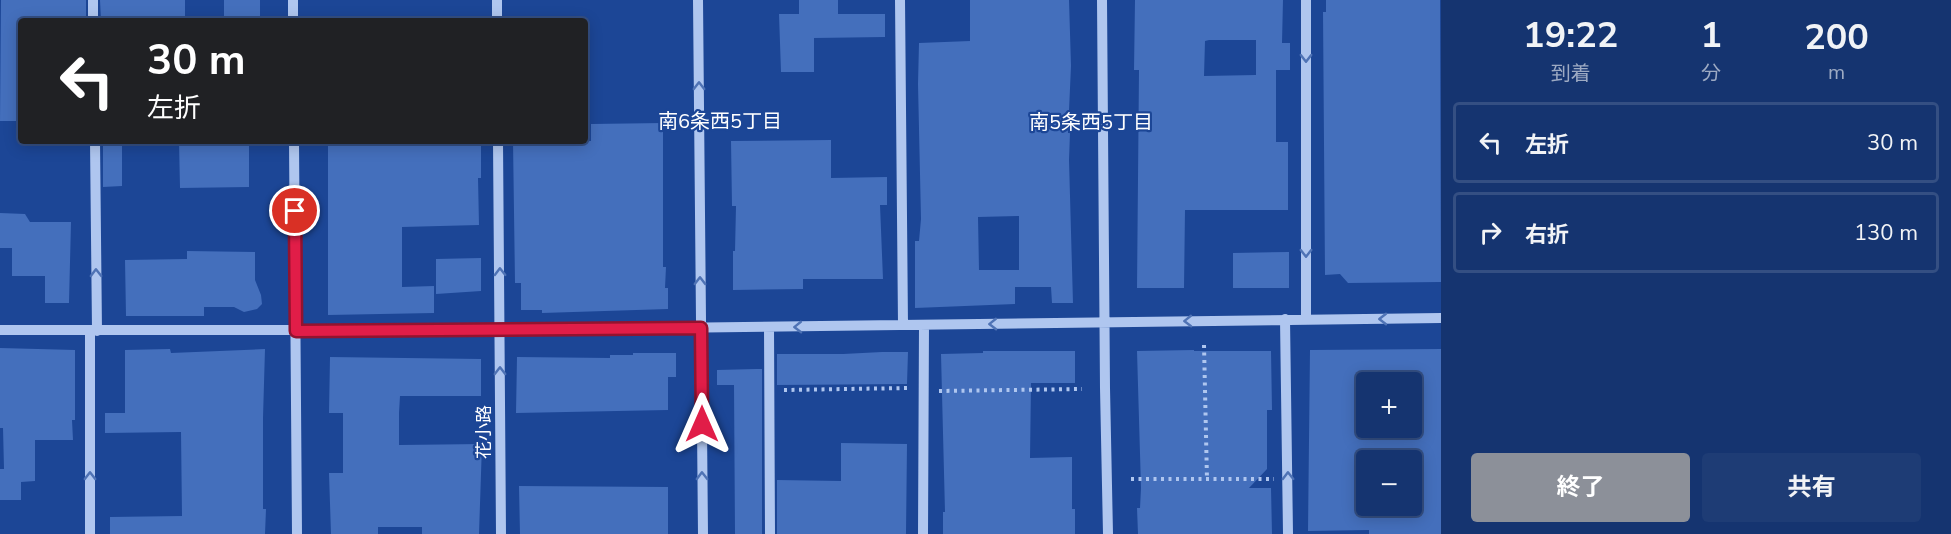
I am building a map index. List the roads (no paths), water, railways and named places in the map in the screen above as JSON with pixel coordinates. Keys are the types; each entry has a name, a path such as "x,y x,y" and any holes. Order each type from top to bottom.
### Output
{"street":[{"path":"93,0 93,18"},
{"path":"293,0 293,18"},
{"path":"497,0 497,18"},
{"path":"699,0 703,534"},
{"path":"900,0 903,325"},
{"path":"1102,0 1108,534"},
{"path":"1306,0 1306,319"},
{"path":"90,534 95,144"},
{"path":"294,144 297,534"},
{"name":"花小路","path":"498,144 501,534"},
{"path":"0,330 500,330 1441,318"},
{"path":"1285,319 1288,534"},
{"path":"923,534 924,325"},
{"path":"769,327 770,534"}],"district":[{"name":"南6条西5丁目","path":"720,121"},
{"name":"南5条西5丁目","path":"1091,122"}]}
